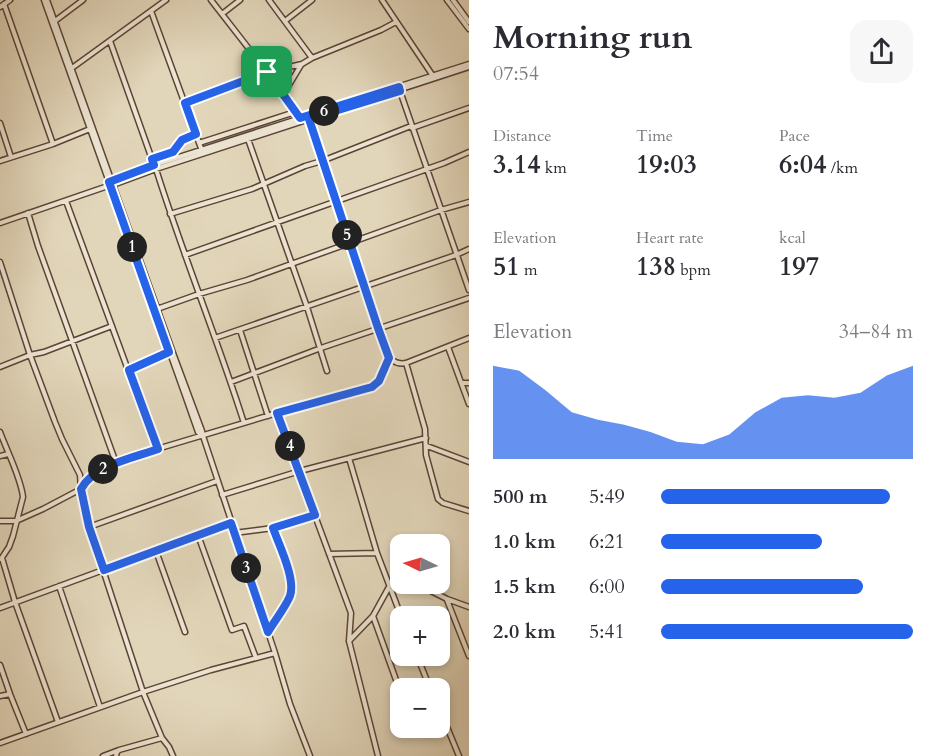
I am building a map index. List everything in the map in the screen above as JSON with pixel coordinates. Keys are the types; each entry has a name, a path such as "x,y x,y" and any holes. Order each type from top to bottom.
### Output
{"street":[{"path":"10,0 2,6 53,144"},
{"path":"45,0 72,68 169,352 198,432 202,436"},
{"path":"45,0 110,184 202,431 290,704 310,756"},
{"path":"55,21 83,0"},
{"path":"72,68 166,0"},
{"path":"211,0 300,118"},
{"path":"222,14 240,0"},
{"path":"269,0 312,58"},
{"path":"285,21 312,0"},
{"path":"382,0 433,76"},
{"path":"447,0 469,30"},
{"path":"453,0 469,22"},
{"path":"151,11 202,151"},
{"path":"185,103 267,72 302,64 396,22"},
{"path":"110,41 244,423"},
{"path":"284,95 302,64"},
{"path":"0,223 300,118 469,66"},
{"path":"155,167 248,139 469,66"},
{"path":"399,89 469,290"},
{"path":"170,214 264,184 305,166 412,127 467,109 469,114"},
{"path":"199,143 295,112"},
{"path":"309,119 389,358 402,364 469,338"},
{"path":"0,123 11,157"},
{"path":"0,161 90,129"},
{"path":"152,159 173,152 182,140 196,134"},
{"path":"248,139 327,371"},
{"path":"184,255 469,153"},
{"path":"66,201 158,449"},
{"path":"157,309 469,202"},
{"path":"28,213 116,463"},
{"path":"215,338 469,249"},
{"path":"0,262 30,355 62,440 81,475 81,489 89,527 143,692 162,738 173,756"},
{"path":"231,382 321,348 469,298"},
{"path":"0,367 112,326"},
{"path":"240,330 268,416"},
{"path":"448,347 469,404"},
{"path":"129,370 169,352"},
{"path":"0,521 16,521 43,509 81,489 90,476 116,463 277,413 372,387 379,381 389,358"},
{"path":"406,363 425,429 427,460 440,501 469,511"},
{"path":"462,383 469,382"},
{"path":"277,413 351,613 349,640 378,756"},
{"path":"0,432 22,491 22,503 9,547 1,558 58,722"},
{"path":"222,495 300,471 426,438"},
{"path":"426,446 469,462"},
{"path":"0,456 8,454"},
{"path":"349,458 377,553 397,606"},
{"path":"89,527 217,481"},
{"path":"234,533 273,528 315,515"},
{"path":"0,608 231,523"},
{"path":"268,632 290,597 292,588 273,528"},
{"path":"198,535 232,630 244,626 256,658"},
{"path":"156,551 184,632"},
{"path":"329,554 377,553"},
{"path":"389,588 417,584 447,599 469,606"},
{"path":"59,586 100,707"},
{"path":"349,640 372,616 389,588"},
{"path":"447,599 469,656"},
{"path":"372,616 395,678"},
{"path":"0,743 143,692 275,652"},
{"path":"0,665 26,734"},
{"path":"0,696 10,694"},
{"path":"450,734 459,756"},
{"path":"103,756 162,738"},
{"path":"116,756 119,750"}],"route":[{"path":"267,72 300,118 399,87 400,91 309,119 389,358 379,381 372,387 277,413 315,515 273,528 292,588 290,597 268,632 231,523 104,570 89,527 81,489 84,482 97,472 158,449 129,370 169,352 109,182 154,165 152,159 173,152 182,140 196,134 185,103 267,72"}]}
